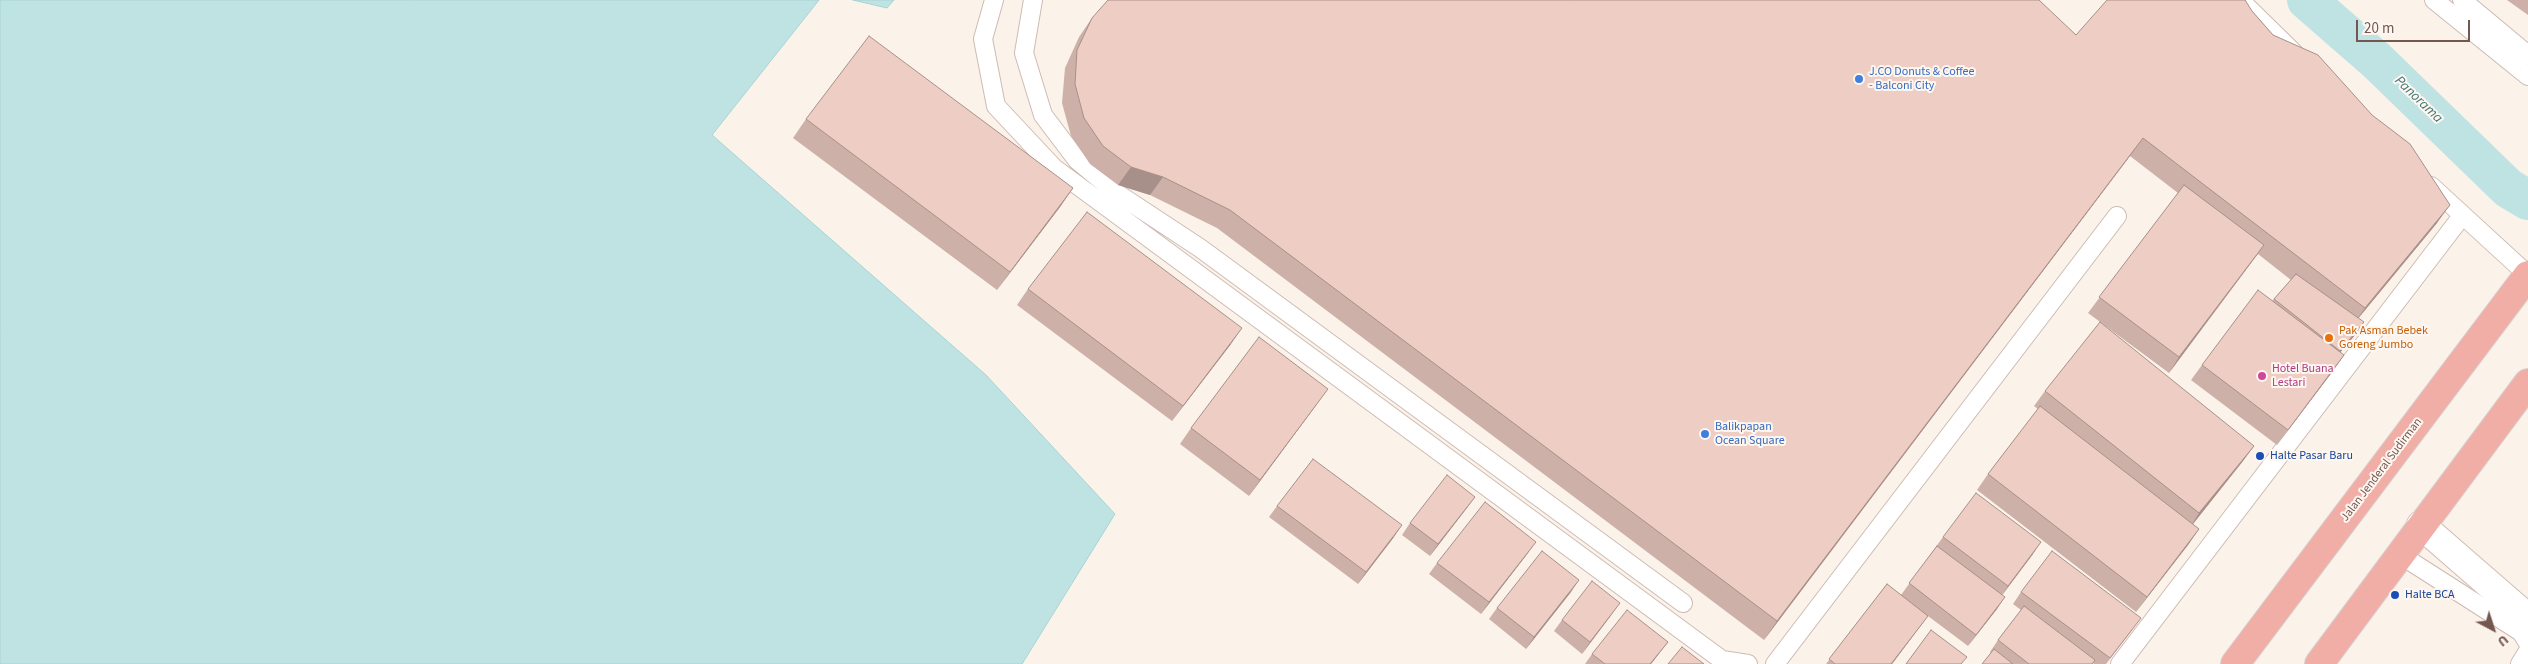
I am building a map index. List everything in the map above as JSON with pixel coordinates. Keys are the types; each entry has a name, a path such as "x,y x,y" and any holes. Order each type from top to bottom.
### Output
{"highway":[{"name":"Jalan Jenderal Sudirman","path":"2235,664 2528,275"},
{"path":"2319,664 2528,383"}],"street":[{"path":"2421,525 2528,618"}],"lane":[{"path":"994,0 983,39 996,106 1054,168 1722,660 1748,664"},
{"path":"1033,0 1024,53 1043,115 1076,160 1118,194 1208,254 1683,603"},
{"path":"2240,0 2310,61 2254,0"},
{"path":"2434,0 2528,76"},
{"path":"2462,0 2528,55"},
{"path":"2528,263 2421,170 2462,216 2528,275"},
{"path":"1775,664 2117,216"},
{"path":"2120,664 2462,216"},
{"path":"2399,554 2521,632 2528,643"},
{"path":"2520,664 2528,651"}],"water":[{"path":"0,0 819,0 712,135 986,375 1115,514 1022,664 0,664"},
{"path":"853,0 894,0 887,8"}],"building":[{"name":"Balikpapan Ocean Square","path":"1108,0 2039,0 2076,35 2107,0 2245,0 2273,35 2318,55 2372,115 2410,144 2450,205 2365,308 2143,138 1777,621 1230,210 1163,177 1131,167 1103,146 1084,118 1075,84 1077,50 1092,18"},
{"path":"869,36 1073,188 1010,272 806,119"},
{"path":"2184,185 2264,245 2179,357 2099,297"},
{"path":"1087,212 1242,328 1183,406 1028,289"},
{"path":"2296,274 2364,322 2340,351 2274,299"},
{"name":"Hotel Buana Lestari","path":"2258,290 2344,355 2288,430 2202,365"},
{"path":"2100,322 2254,446 2199,513 2045,391"},
{"path":"1259,337 1328,389 1260,480 1191,428"},
{"path":"2040,406 2199,529 2147,597 1988,474"},
{"path":"1313,459 1402,525 1366,572 1277,506"},
{"path":"1447,475 1475,497 1438,544 1410,523"},
{"path":"1976,493 2041,542 2008,586 1943,537"},
{"path":"1485,502 1536,542 1489,602 1437,563"},
{"path":"1937,546 2005,597 1976,635 1909,583"},
{"path":"1542,551 1579,580 1534,637 1497,608"},
{"path":"2052,551 2141,618 2110,658 2021,592"},
{"path":"1592,581 1620,603 1590,642 1562,620"},
{"path":"1887,584 1928,616 1891,664 1835,664 1829,659"},
{"path":"2024,606 2095,660 2092,664 2029,664 1998,640"},
{"path":"1627,610 1668,642 1650,664 1605,664 1592,654"},
{"path":"1931,630 1967,657 1961,664 1906,664"},
{"path":"1682,647 1704,664 1668,664"},
{"path":"1994,649 2013,664 1982,664"}],"waterway":[{"name":"Panorama","path":"2307,0 2377,61 2508,188 2528,200"}],"place":[{"name":"J.CO Donuts & Coffee - Balconi City","path":"1859,79"},
{"name":"Pak Asman Bebek Goreng Jumbo","path":"2329,338"},
{"name":"Hotel Buana Lestari","path":"2262,376"},
{"name":"Balikpapan Ocean Square","path":"1705,434"},
{"name":"Halte Pasar Baru","path":"2260,456"},
{"name":"Halte BCA","path":"2395,595"}]}
